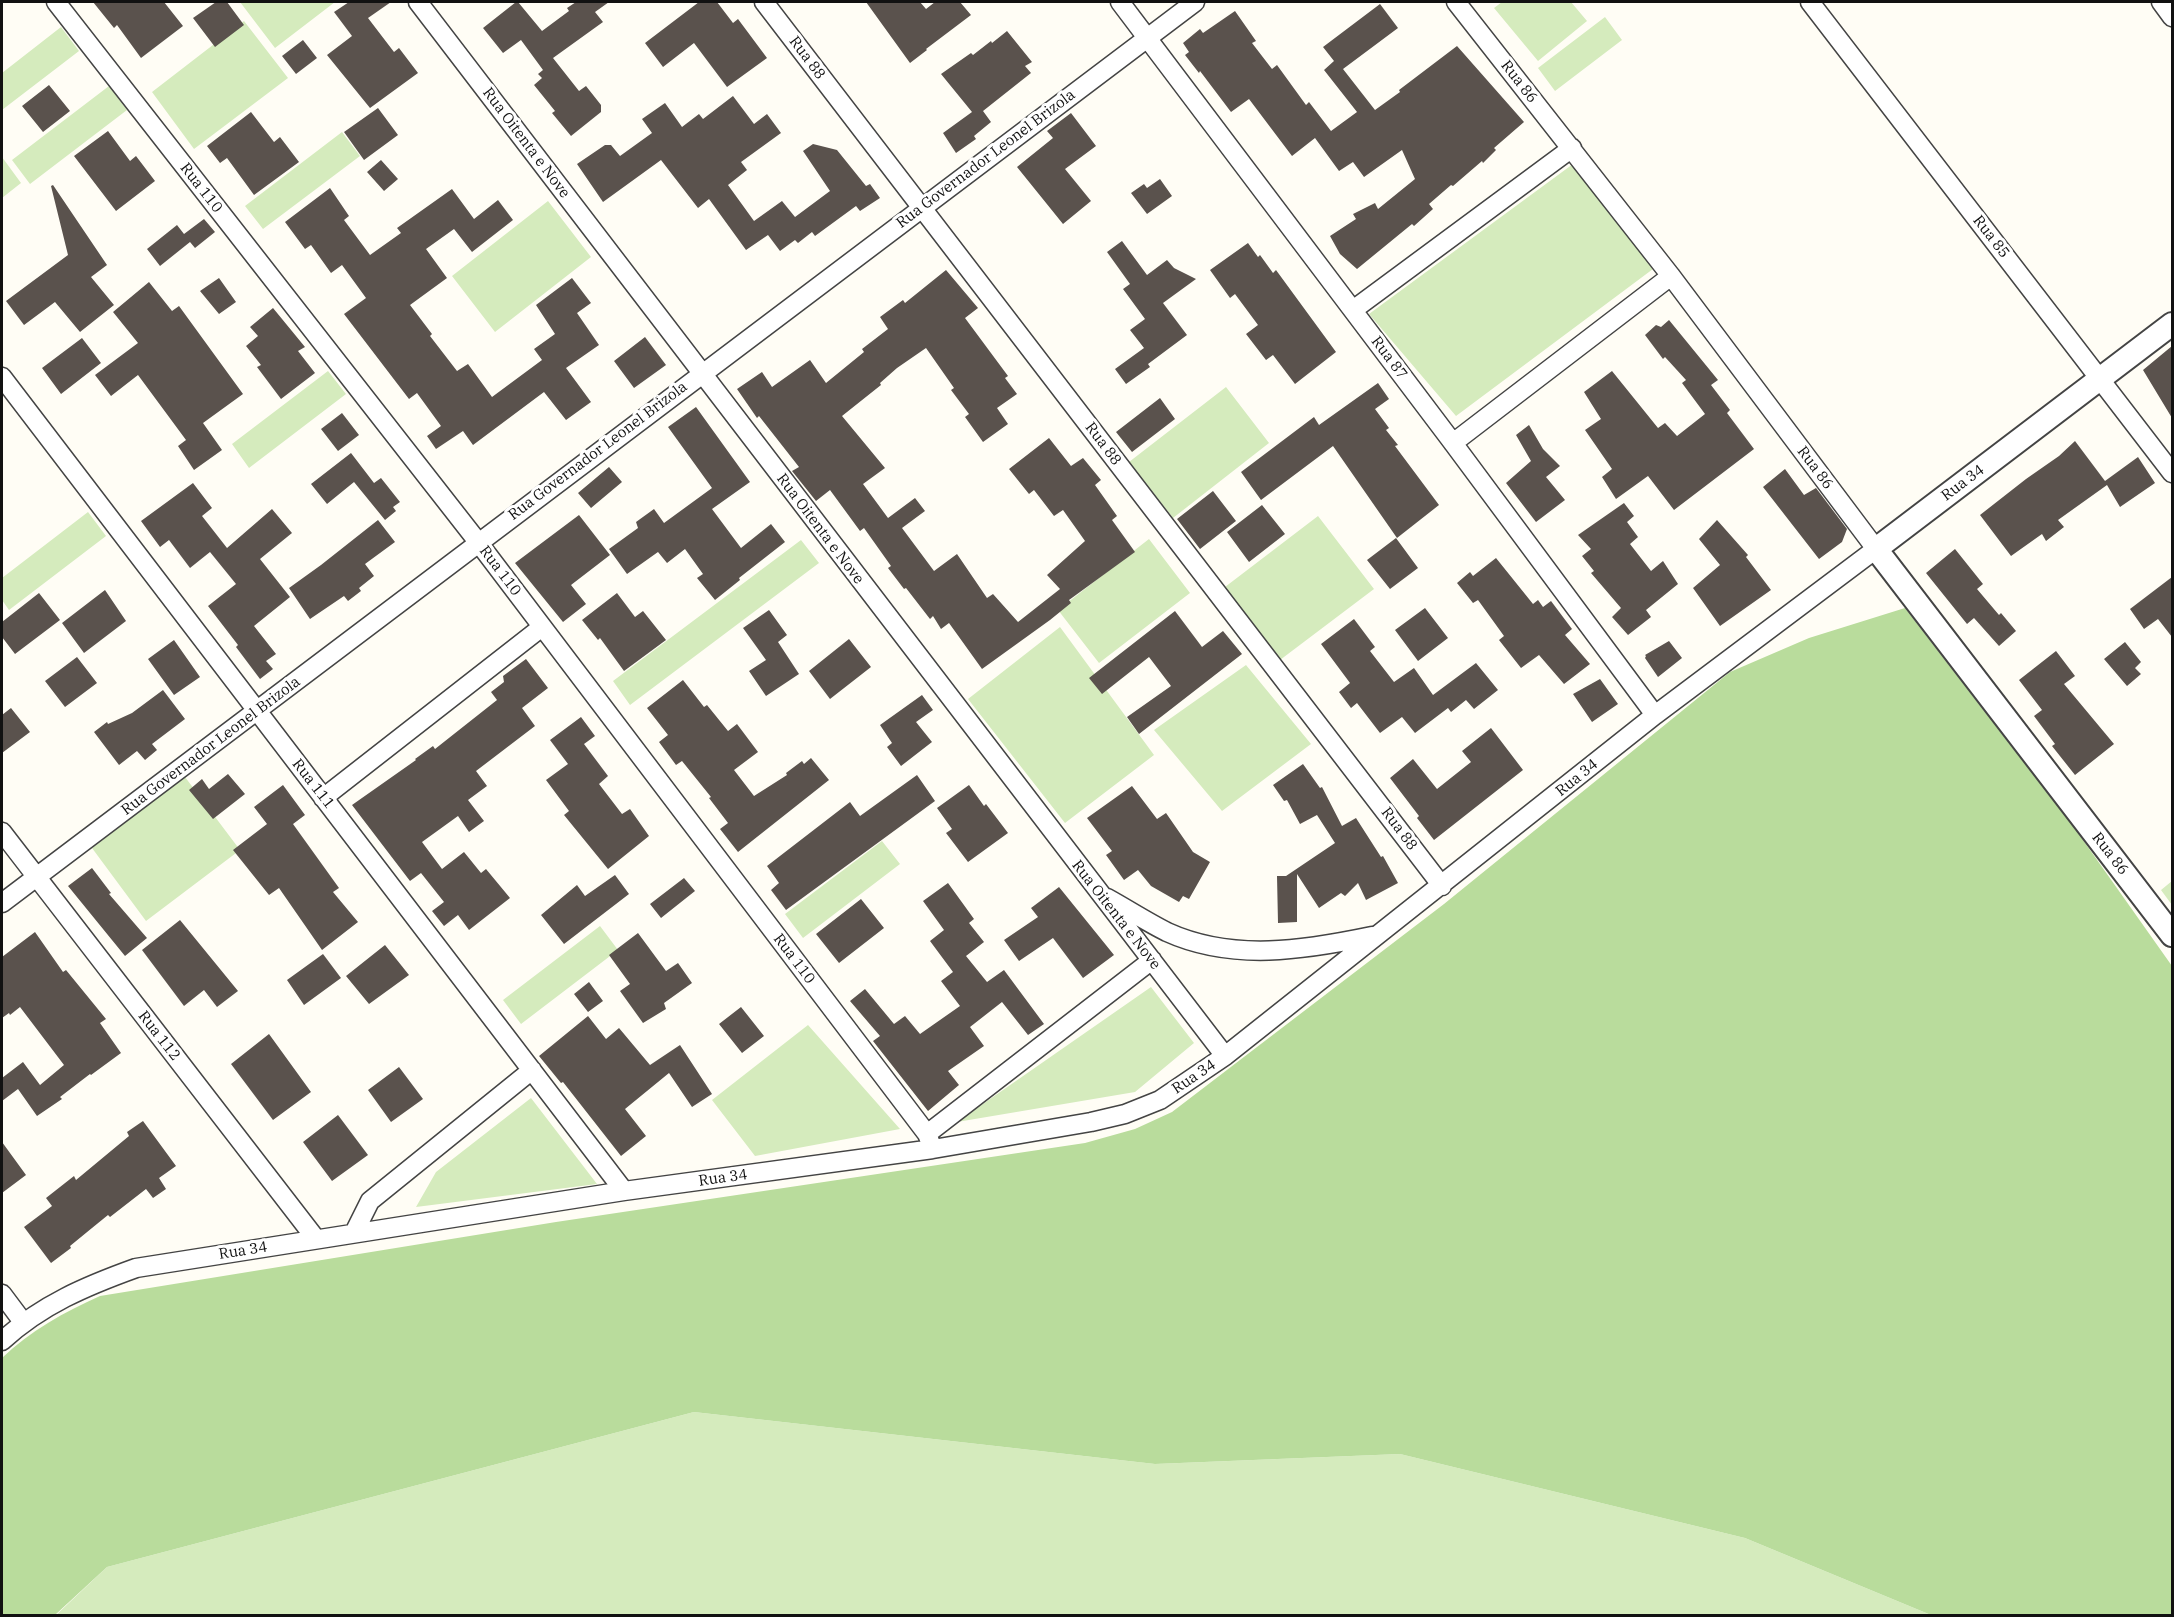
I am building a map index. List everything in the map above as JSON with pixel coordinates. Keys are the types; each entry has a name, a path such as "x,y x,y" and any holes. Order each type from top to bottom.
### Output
{"street":[{"name":"Rua 110","path":"56,2 478,542 930,1142"},
{"name":"Rua Oitenta e Nove","path":"418,2 1225,1056"},
{"name":"Rua 88","path":"764,2 1442,886"},
{"name":"Rua 87","path":"1120,2 1655,715"},
{"name":"Rua Governador Leonel Brizola","path":"2,903 1195,2"},
{"name":"Rua 86","path":"1456,2 1671,276 1876,549 2172,935"},
{"name":"Rua 85","path":"1810,2 2172,473"},
{"path":"2161,2 2172,17"},
{"path":"1353,310 1572,148"},
{"path":"1453,443 1671,276"},
{"name":"Rua 34","path":"2,1341 23,1322 54,1303 136,1268 930,1142 1091,1122 1125,1114 1160,1100 1225,1056 1655,715 2172,324"},
{"name":"Rua 111","path":"2,377 624,1191"},
{"path":"323,798 542,627"},
{"name":"Rua 112","path":"2,832 316,1239"},
{"path":"1100,894 1169,933 1211,946 1256,952 1291,951 1378,935"},
{"path":"930,1142 1152,960"},
{"path":"354,1233 370,1201 532,1070"},
{"path":"2,1294 23,1322"}],"green space":[{"path":"240,2 335,2 275,48"},
{"path":"1502,2 1571,2 1587,21 1538,61 1494,8"},
{"path":"1605,17 1622,40 1555,91 1538,68"},
{"path":"244,21 288,78 194,149 152,92"},
{"path":"61,27 79,51 2,110 2,73"},
{"path":"109,86 127,110 30,184 12,160"},
{"path":"342,132 360,156 263,229 245,206"},
{"path":"2,157 21,183 2,198"},
{"path":"1573,164 1653,269 1456,416 1369,314"},
{"path":"548,201 591,257 495,332 452,276"},
{"path":"328,371 346,394 249,468 232,444"},
{"path":"1226,387 1269,443 1173,518 1129,462"},
{"path":"88,512 106,536 9,610 2,600 2,578"},
{"path":"1318,516 1374,589 1280,660 1225,587"},
{"path":"1149,539 1190,593 1099,663 1058,610"},
{"path":"801,540 819,563 630,705 613,681"},
{"path":"1905,608 2078,833 2172,966 2172,1615 1931,1615 1745,1538 1400,1454 1155,1464 694,1412 107,1567 55,1615 2,1615 2,1358 36,1331 73,1309 100,1296 556,1222 1085,1143 1135,1129 1172,1112 1444,904 1730,672 1809,638"},
{"path":"1060,627 1154,755 1065,823 968,699"},
{"path":"1246,665 1311,744 1222,811 1154,730"},
{"path":"185,777 240,850 146,921 92,848"},
{"path":"882,841 900,864 803,938 785,914"},
{"path":"2172,881 2172,905 2161,890"},
{"path":"600,926 618,950 521,1024 503,1000"},
{"path":"1151,987 1194,1043 1135,1092 957,1122"},
{"path":"808,1025 900,1129 755,1156 712,1100"},
{"path":"531,1098 597,1184 416,1207 436,1172"},
{"path":"694,1412 1155,1464 1400,1454 1745,1538 1931,1615 55,1616 107,1567"}],"building":[{"path":"93,2 164,2 183,26 141,58 117,25 114,28"},
{"path":"216,2 227,2 244,25 215,47 193,18"},
{"path":"349,2 391,2 368,18 394,52 399,48 418,73 370,108 327,55 352,36 334,12"},
{"path":"516,2 542,31 569,11 567,8 576,2 609,2 595,12 603,22 553,58 579,91 586,86 601,105 601,112 571,136 552,113 555,111 534,85 542,78 538,74 543,70 521,40 503,53 483,28"},
{"path":"699,2 717,2 733,23 738,19 767,58 727,87 694,43 663,67 645,43"},
{"path":"866,2 920,2 926,9 935,2 960,2 971,15 910,63"},
{"path":"1380,4 1398,28 1343,69 1375,110 1457,46 1524,122 1494,148 1496,150 1483,163 1482,161 1429,204 1433,209 1414,226 1412,224 1357,269 1340,254 1330,236 1356,219 1353,214 1375,203 1378,209 1415,179 1402,150 1364,177 1353,162 1339,171 1315,138 1292,156 1249,99 1231,112 1185,55 1189,52 1183,43 1200,29 1203,33 1235,11 1256,41 1252,43 1272,69 1277,65 1306,105 1309,102 1331,131 1357,112 1324,70 1334,61 1323,47"},
{"path":"1007,31 1032,62 1025,66 1031,73 983,111 991,122 974,136 976,139 956,153 943,133 972,112 941,74 971,53 973,55 991,41 992,43"},
{"path":"303,40 317,58 296,74 282,56"},
{"path":"49,85 70,111 43,132 22,106"},
{"path":"733,96 754,124 767,114 781,133 741,162 747,170 728,185 754,221 782,201 795,217 830,191 803,151 813,144 837,150 866,186 870,184 880,198 860,211 856,206 815,236 812,232 798,243 795,240 780,251 768,235 746,250 709,199 698,208 661,160 603,202 577,164 605,145 611,145 620,156 652,133 642,119 665,103 682,127 699,114 703,119"},
{"path":"378,108 398,135 364,160 344,132"},
{"path":"251,112 274,142 280,137 299,162 254,195 227,158 220,163 207,146"},
{"path":"1071,113 1096,146 1065,169 1091,201 1063,224 1017,167 1053,138 1047,131"},
{"path":"108,131 130,161 136,156 155,181 116,211 74,156"},
{"path":"381,160 398,179 384,191 367,172"},
{"path":"1160,179 1172,196 1147,214 1131,193 1144,184 1147,188"},
{"path":"53,185 107,265 91,277 114,305 80,332 55,302 24,325 6,301 68,255 51,186"},
{"path":"330,188 349,216 344,220 370,255 401,233 397,228 452,189 474,219 498,200 513,220 472,252 454,229 426,249 447,278 410,305 457,371 468,364 492,397 542,360 534,349 555,334 536,305 572,278 591,303 577,313 599,345 566,368 591,402 566,420 544,392 473,445 463,431 436,449 427,436 441,426 417,393 409,399 344,314 366,298 342,265 331,273 311,245 305,249 285,222"},
{"path":"204,219 215,232 195,248 190,242 160,266 147,249 177,225 184,234"},
{"path":"1122,241 1147,275 1167,260 1174,268 1196,279 1163,303 1187,335 1148,364 1150,367 1126,384 1115,369 1144,348 1130,330 1145,319 1123,289 1130,284 1107,252"},
{"path":"1248,243 1273,273 1276,270 1336,352 1295,384 1273,355 1266,360 1246,334 1258,325 1235,294 1230,298 1210,270"},
{"path":"946,270 978,308 965,318 1008,376 1005,378 1017,394 997,408 1008,424 983,442 965,417 969,414 951,390 954,388 926,348 897,368 880,383 881,385 842,416 885,468 863,484 888,518 915,498 925,511 902,528 934,571 957,554 987,598 993,594 1018,622 1060,589 1047,575 1085,541 1063,510 1054,516 1034,490 1029,494 1009,469 1049,438 1071,466 1083,458 1101,480 1095,485 1117,516 1112,520 1135,552 1069,600 1071,603 1050,620 982,669 949,623 941,629 933,616 930,619 906,588 904,589 888,568 891,566 864,528 860,531 830,490 816,501 792,471 799,467 759,416 757,418 737,389 762,372 772,387 810,360 826,383 864,352 862,349 888,329 880,317 903,300 905,303"},
{"path":"219,278 236,302 219,314 200,291"},
{"path":"149,282 172,311 179,306 243,394 203,423 222,450 194,470 178,446 186,440 138,375 111,396 95,375 138,343 113,312"},
{"path":"273,308 305,347 298,351 315,373 281,399 257,367 261,365 246,346 258,336 250,327"},
{"path":"1669,320 1718,380 1711,385 1730,410 1727,413 1754,449 1674,510 1648,476 1616,499 1602,477 1612,469 1585,430 1601,419 1584,392 1612,371 1658,428 1665,423 1677,436 1705,414 1682,383 1686,380 1665,357 1663,359 1645,335 1656,325 1661,327"},
{"path":"645,337 666,365 634,388 614,361"},
{"path":"82,338 101,363 61,394 42,368"},
{"path":"2172,346 2172,418 2143,370"},
{"path":"1378,383 1389,399 1375,409 1389,428 1386,430 1398,445 1395,446 1439,505 1397,538 1333,446 1261,500 1241,472 1314,417 1319,425"},
{"path":"1160,398 1175,419 1132,452 1116,432"},
{"path":"696,407 750,482 712,509 741,548 771,524 785,542 715,600 697,578 703,574 685,549 667,563 658,552 627,574 609,549 638,528 636,522 654,509 664,523 712,488 668,427"},
{"path":"342,413 359,435 338,451 321,429"},
{"path":"1529,425 1543,449 1560,466 1546,477 1565,500 1536,522 1506,483 1531,461 1516,435"},
{"path":"2075,441 2105,481 2138,457 2155,483 2120,507 2107,485 2058,520 2064,527 2046,541 2042,534 2011,556 1980,515 2059,456"},
{"path":"351,453 374,483 381,478 400,502 393,507 396,511 385,520 354,482 327,504 311,484"},
{"path":"609,467 622,482 591,508 578,493"},
{"path":"1785,469 1804,495 1816,488 1847,529 1842,542 1819,559 1763,487"},
{"path":"193,483 212,508 202,516 227,548 272,509 292,533 260,559 290,597 254,626 276,654 266,661 273,669 260,679 236,647 238,645 208,606 236,584 210,552 190,568 169,540 160,547 141,521"},
{"path":"1213,491 1236,521 1200,549 1177,519"},
{"path":"1624,503 1634,516 1627,522 1638,537 1630,544 1651,571 1663,561 1678,584 1646,610 1651,617 1628,635 1612,617 1621,608 1591,573 1594,571 1582,556 1591,549 1578,535"},
{"path":"1262,505 1285,534 1249,562 1227,532"},
{"path":"579,515 610,555 571,585 586,604 563,622 515,563"},
{"path":"378,520 395,542 365,564 374,576 359,588 361,591 348,601 344,596 310,619 289,588"},
{"path":"1717,520 1748,555 1746,557 1771,590 1720,626 1693,588 1720,565 1699,539"},
{"path":"1396,538 1418,568 1390,589 1367,560"},
{"path":"1955,549 1983,584 1977,589 2016,631 1999,646 1974,618 1967,624 1926,573"},
{"path":"1496,558 1533,604 1538,600 1543,607 1551,601 1572,629 1565,635 1590,664 1564,684 1539,655 1521,668 1499,640 1504,636 1478,600 1473,603 1457,583 1470,572 1473,576"},
{"path":"2172,577 2172,637 2158,619 2144,629 2130,609"},
{"path":"105,590 126,621 84,653 62,623"},
{"path":"39,593 60,620 15,654 2,637 2,622"},
{"path":"617,593 635,617 643,611 666,640 624,671 600,638 598,640 582,620"},
{"path":"1425,608 1448,638 1418,661 1395,630"},
{"path":"769,610 787,635 778,642 799,674 766,696 749,671 766,660 743,628"},
{"path":"1175,611 1202,647 1223,631 1242,654 1139,734 1127,717 1171,686 1149,657 1102,694 1089,678"},
{"path":"1354,619 1375,647 1370,651 1394,682 1414,668 1433,695 1476,663 1498,690 1474,709 1466,700 1451,712 1448,708 1415,733 1402,717 1380,733 1357,703 1351,708 1339,692 1350,683 1321,644"},
{"path":"849,639 871,667 830,699 809,671"},
{"path":"174,640 200,677 174,695 148,659"},
{"path":"1669,641 1682,658 1658,677 1645,655"},
{"path":"2125,642 2141,662 2135,668 2141,674 2127,686 2104,659"},
{"path":"2056,651 2075,676 2064,684 2114,744 2075,775 2052,746 2055,744 2034,716 2042,710 2019,680"},
{"path":"77,657 97,683 65,707 45,681"},
{"path":"526,659 548,688 522,708 535,726 476,771 487,786 468,800 484,821 469,832 458,816 422,842 442,869 464,852 481,873 486,869 510,898 469,930 458,915 444,926 432,911 444,902 421,873 410,881 352,805 433,746 435,749 497,700 491,692 504,682 503,676"},
{"path":"1600,679 1618,704 1592,722 1573,694"},
{"path":"683,680 704,707 707,705 728,731 737,724 758,752 734,770 754,796 787,775 786,773 802,761 804,764 811,758 829,780 738,852 720,829 728,823 709,798 711,797 682,761 676,765 659,742 668,735 647,708"},
{"path":"163,690 185,719 152,744 157,750 145,760 137,751 119,765 94,732 107,722 108,724 132,713"},
{"path":"922,695 933,710 916,722 932,742 901,766 887,747 892,743 880,725"},
{"path":"11,708 30,732 2,753 2,715"},
{"path":"581,717 595,736 584,744 608,776 599,784 622,814 630,809 649,836 608,869 564,815 569,811 546,780 568,764 550,740"},
{"path":"1491,728 1523,770 1434,840 1390,778 1413,759 1437,789 1471,762 1462,751"},
{"path":"1303,764 1320,788 1322,787 1342,826 1356,818 1381,857 1383,856 1398,883 1366,900 1358,883 1345,896 1341,893 1319,908 1297,874 1297,922 1278,923 1277,876 1286,876 1335,843 1317,815 1300,824 1287,800 1284,801 1273,785"},
{"path":"228,774 245,794 213,819 189,790 202,779 209,789"},
{"path":"917,775 935,801 786,910 771,890 779,883 767,866 850,802 860,816"},
{"path":"283,785 305,815 293,824 339,888 333,892 358,922 322,950 279,888 269,895 233,850 267,824 254,807"},
{"path":"969,785 1008,833 968,862 946,833 952,829 937,808"},
{"path":"1132,786 1157,819 1166,813 1193,852 1210,862 1189,899 1183,896 1179,902 1151,886 1138,870 1124,880 1106,855 1112,851 1087,818"},
{"path":"92,868 111,893 109,894 147,938 125,956 68,886"},
{"path":"615,875 629,894 564,944 541,915 577,885 585,896"},
{"path":"684,878 695,891 661,918 650,904"},
{"path":"948,883 974,919 969,923 984,942 966,956 987,982 1004,970 1044,1024 1028,1035 1002,1002 970,1027 984,1046 948,1071 959,1085 928,1111 873,1041 880,1036 850,1001 865,989 894,1024 905,1016 920,1034 960,1006 941,981 953,972 930,941 944,930 923,901"},
{"path":"1059,887 1114,955 1083,978 1053,938 1019,961 1004,940 1038,917 1031,908"},
{"path":"861,899 884,928 839,963 816,934"},
{"path":"180,920 238,991 217,1007 204,990 184,1006 142,950"},
{"path":"35,932 63,972 66,970 106,1019 100,1023 121,1053 90,1074 60,1097 62,1099 37,1116 18,1089 2,1101 2,1078 23,1062 40,1085 64,1065 20,1007 2,1018 2,957"},
{"path":"638,933 666,971 678,963 692,983 664,1003 666,1009 643,1023 620,991 630,984 609,955"},
{"path":"385,945 409,975 369,1004 346,976"},
{"path":"323,954 341,978 304,1005 287,980"},
{"path":"589,982 603,1001 588,1012 574,994"},
{"path":"741,1007 764,1036 742,1053 719,1024"},
{"path":"588,1016 606,1039 619,1028 650,1065 680,1045 712,1094 692,1107 669,1073 625,1109 646,1136 621,1156 563,1082 561,1083 539,1056"},
{"path":"269,1034 311,1092 273,1120 231,1064"},
{"path":"399,1067 423,1099 391,1122 368,1090"},
{"path":"338,1115 368,1155 332,1181 303,1142"},
{"path":"143,1121 176,1166 159,1178 166,1189 153,1198 146,1189 110,1217 108,1215 51,1263 24,1227 52,1206 46,1198 74,1176 76,1180 129,1136 127,1132"},
{"path":"2,1142 26,1175 2,1193"}]}
